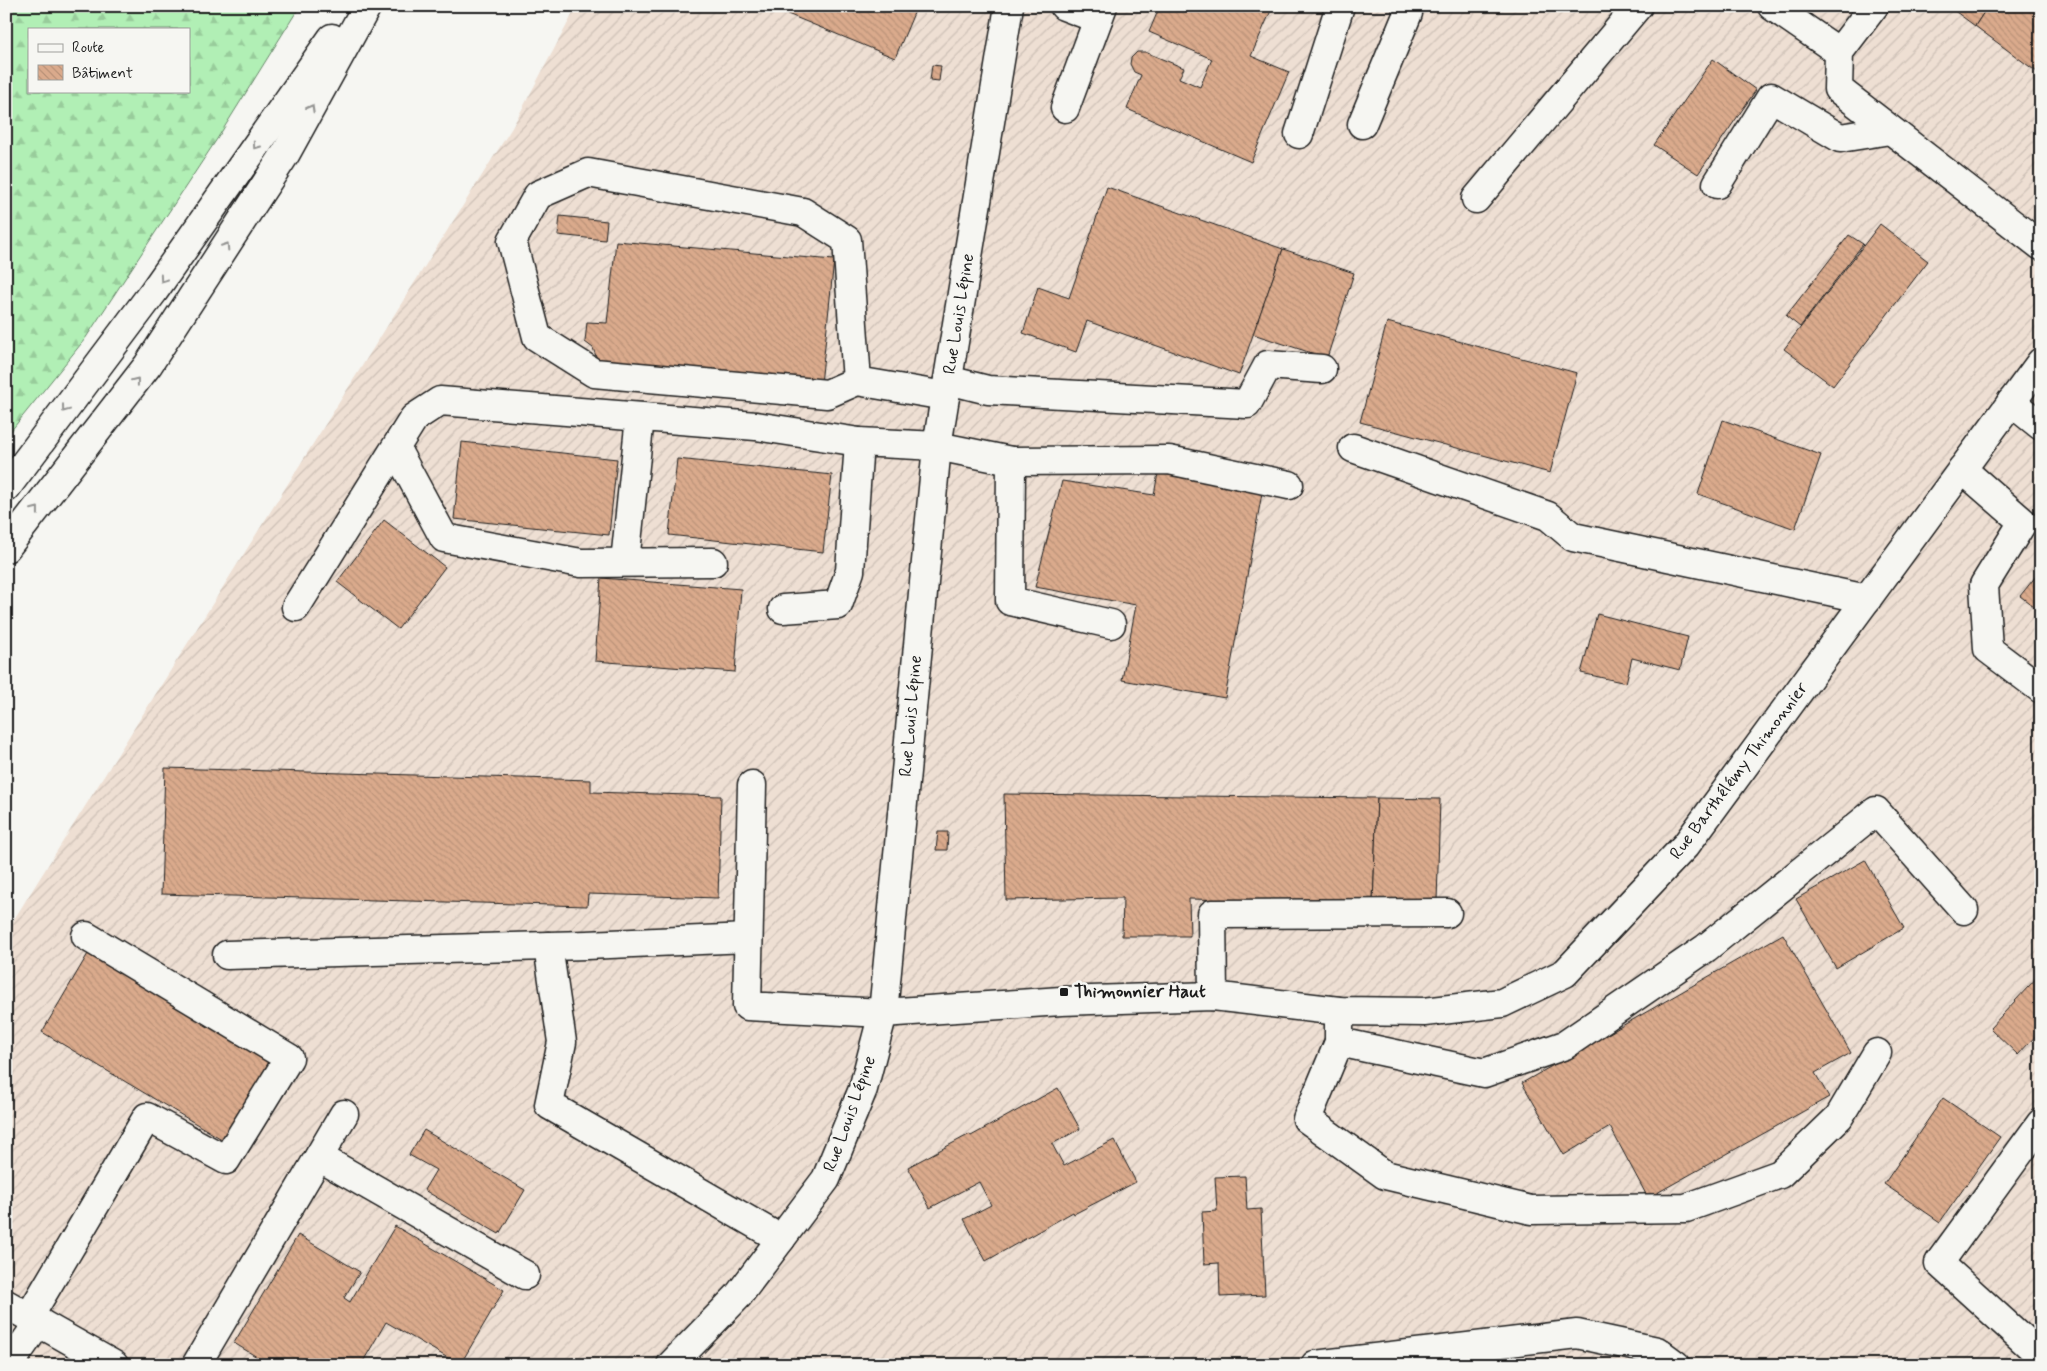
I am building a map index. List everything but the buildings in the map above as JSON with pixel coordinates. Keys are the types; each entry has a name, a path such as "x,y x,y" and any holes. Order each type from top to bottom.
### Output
{"street":[{"path":"6,488 154,291 354,6"},
{"path":"6,548 148,366 286,153 367,6"},
{"name":"Rue Louis Lépine","path":"671,1365 738,1296 826,1179 862,1089 883,1013 937,446 1009,6"},
{"path":"1064,6 1101,13 1065,108"},
{"path":"1299,134 1340,6"},
{"path":"1362,124 1408,13 1406,6"},
{"path":"1476,199 1638,6"},
{"path":"1772,6 1839,52"},
{"path":"1874,6 1839,52 1838,89 2041,246"},
{"path":"1717,184 1771,97 1840,138 1890,130"},
{"path":"857,381 847,240 803,212 588,173 538,195 512,241 537,337 594,372 826,394 857,381 946,388 1247,404 1268,365 1322,369"},
{"name":"Rue Barthélémy Thimonnier","path":"748,938 747,1006 883,1013 1061,1001 1213,996 1339,1011 1424,1012 1502,1003 1565,974 1686,845 2041,362"},
{"path":"296,607 414,418 440,401 756,426 858,442 937,446 1011,461 1169,460 1289,485"},
{"path":"2011,402 2041,426"},
{"path":"625,562 640,417"},
{"path":"783,609 838,605 850,571 858,442"},
{"path":"1353,448 1548,516 1573,536 1867,599"},
{"path":"396,449 444,538 581,562 713,562"},
{"path":"1011,461 1010,601 1111,624"},
{"path":"1962,469 2023,522 1984,585 1988,649 2041,689"},
{"path":"227,956 748,938 752,785"},
{"path":"1339,1042 1484,1073 1565,1045 1706,948 1876,811 1964,910"},
{"path":"1213,996 1212,914 1446,913"},
{"path":"9,1365 25,1315 147,1117 226,1160 289,1058 86,936"},
{"path":"548,946 562,1042 549,1105 781,1239"},
{"path":"1339,1011 1339,1042 1308,1119 1385,1175 1531,1210 1686,1208 1780,1174 1839,1117 1877,1053"},
{"path":"196,1365 344,1114"},
{"path":"2037,1345 1939,1263 2041,1123"},
{"path":"318,1156 524,1275"},
{"path":"25,1315 114,1365"},
{"path":"1314,1365 1577,1334 1657,1351 1676,1365"}],"shaded area":[{"path":"577,6 2041,6 2041,1365 6,1365 6,932 513,126"}],"green space":[{"path":"6,6 300,6 217,139 85,339 6,437"}],"place":[{"name":"Thimonnier Haut","path":"1064,992"}]}
